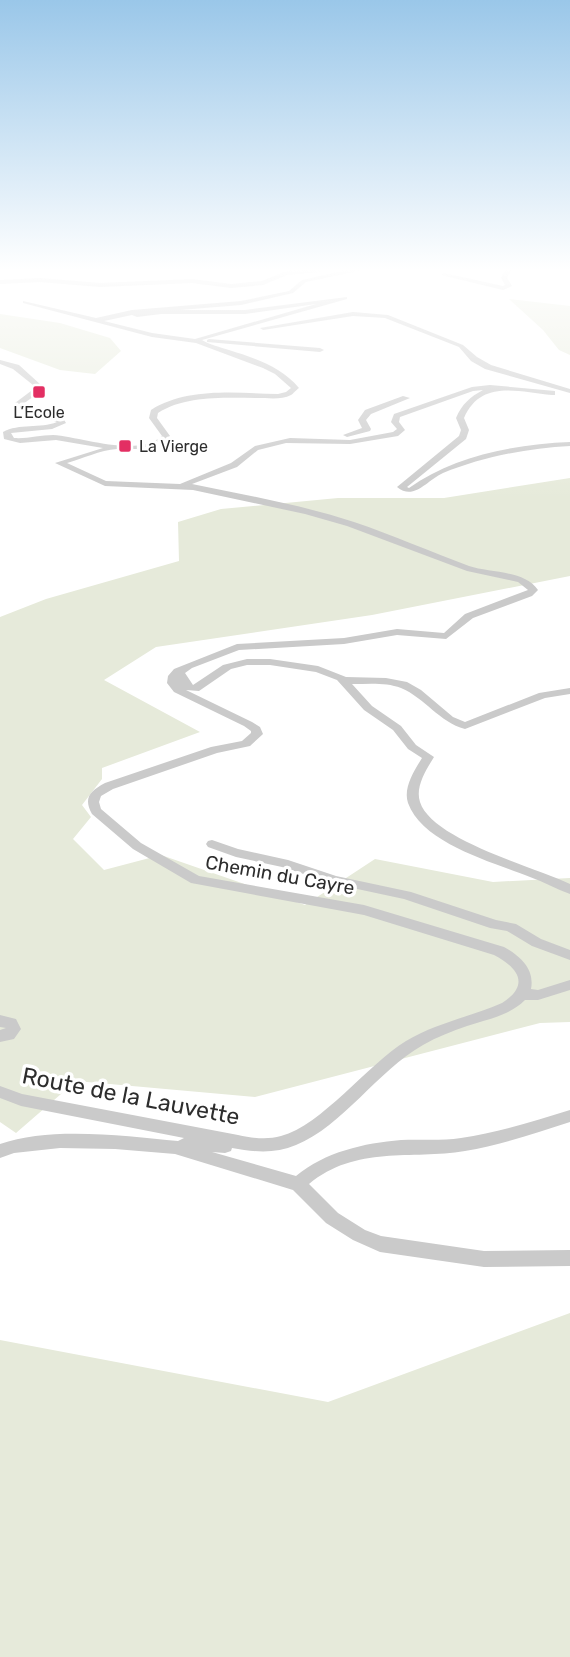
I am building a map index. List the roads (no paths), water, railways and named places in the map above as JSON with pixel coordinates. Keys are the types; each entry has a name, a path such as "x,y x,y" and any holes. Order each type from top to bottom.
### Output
{"street":[{"path":"0,362 16,366 37,385 34,392 19,403 22,409 60,420 62,423 52,427 13,430 3,435 16,441 56,438 114,447 157,444 166,436 153,418 157,409 165,404 211,398 278,396 292,392 295,388 289,381 262,365 207,344"},
{"path":"247,344 320,350"},
{"path":"456,344 488,367 570,393"},
{"path":"284,441 350,442 396,434 401,430 395,422 397,416 464,391 494,388 570,393"},
{"path":"494,388 479,393 463,411 460,418 465,430 463,437 401,487 403,490 409,491 437,473 484,459 540,444 570,444"},
{"path":"182,486 234,465 255,448 284,441 359,433 368,427 362,420 363,415 406,398"},
{"path":"114,447 59,463 105,484 182,486 338,520 426,554 530,585 533,590 529,594 469,616 446,636 397,632 344,641 293,642 237,648 178,671 188,687 195,689 227,667 247,663 296,664 336,674 368,708 397,728 412,747 428,757 415,780 415,807 439,833 551,878 570,889"},
{"name":"Chemin du Cayre","path":"178,671 173,676 172,683 178,690 248,724 256,729 257,734 246,744 215,750 109,786 92,797 96,811 137,846 196,880 364,910 499,951 521,966 525,979 522,994"},
{"path":"343,680 394,682 408,687 448,719 465,726 543,695 570,691"},
{"path":"212,844 236,853 406,895 495,925 511,926 529,939 570,955"},
{"path":"181,1148 185,1144 248,1149 253,1143 278,1144 295,1137 331,1114 371,1074 402,1051 452,1025 510,1006 522,994 538,995 570,985"},
{"path":"0,1021 11,1023 14,1029 9,1035 0,1036"},
{"name":"Route de la Lauvette","path":"0,1092 21,1100 253,1143"},
{"path":"298,1184 310,1173 330,1162 393,1147 461,1145 510,1135 570,1116"},
{"path":"0,1152 20,1144 130,1141 181,1148 185,1154 298,1184 332,1219 359,1236 380,1244 484,1259 570,1258"}],"place":[{"name":"L’Ecole","path":"39,392"},
{"name":"La Vierge","path":"125,446"}]}
